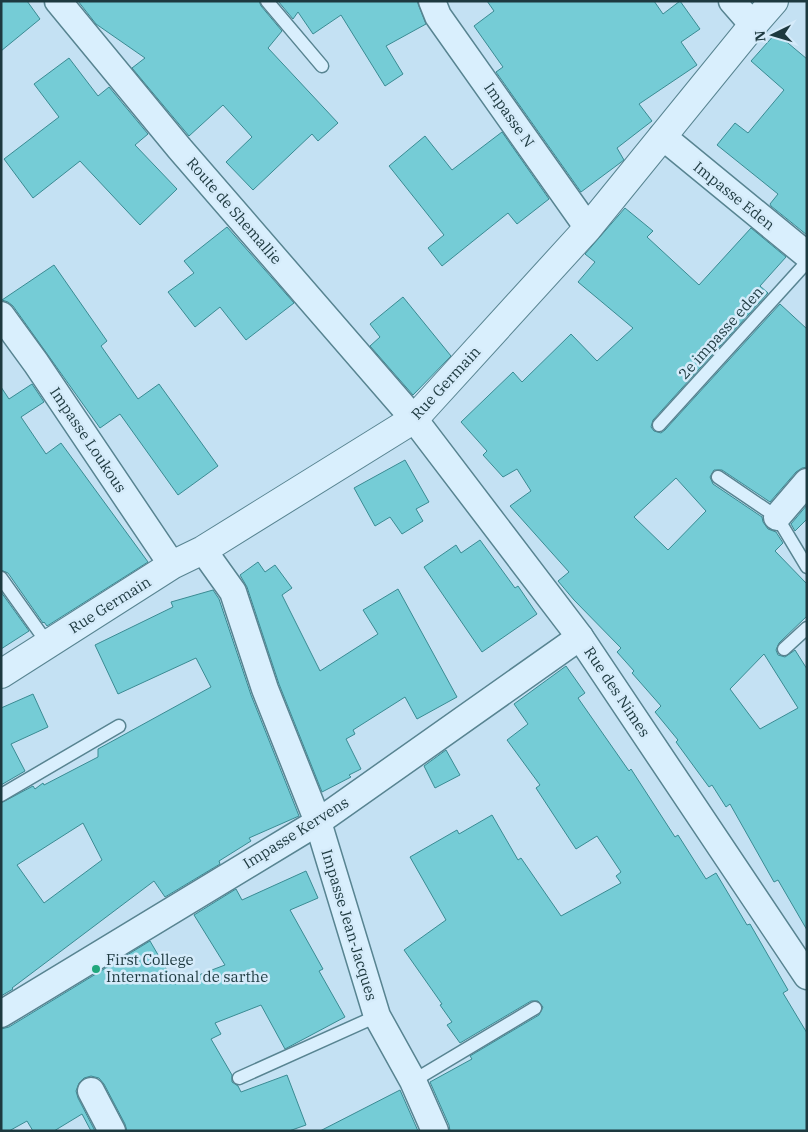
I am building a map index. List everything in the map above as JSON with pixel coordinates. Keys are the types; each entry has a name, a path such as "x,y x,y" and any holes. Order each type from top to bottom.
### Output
{"street":[{"name":"Route de Shemallie","path":"58,1 180,149 414,419"},
{"name":"Impasse N","path":"432,1 438,16 588,228"},
{"path":"732,1 752,24"},
{"name":"Rue Germain","path":"1,674 172,565 203,550 414,419 588,228 752,24 774,1"},
{"name":"Impasse Eden","path":"662,136 807,256"},
{"name":"Impasse Loukous","path":"1,315 36,363 172,565"},
{"name":"Rue des Nimes","path":"414,419 580,636 807,976"},
{"path":"777,517 807,482"},
{"name":"Impasse Jean-Jacques","path":"203,550 233,592 265,689 318,822 377,1016 413,1081 435,1131"},
{"name":"Impasse Kervens","path":"1,1014 318,822 580,636"},
{"path":"91,1091 112,1131"}],"lane":[{"path":"267,1 322,66"},
{"name":"2e impasse eden","path":"659,424 807,262"},
{"path":"718,476 777,517 807,567"},
{"path":"1,578 48,644"},
{"path":"784,649 807,628"},
{"path":"1,795 119,726"},
{"path":"413,1081 535,1008"},
{"path":"239,1078 377,1016"}],"building":[{"path":"1,1 27,1 40,19 1,51"},
{"path":"78,1 259,1 282,31 268,48 338,123 318,141 312,134 253,190 226,162 252,137 223,105 189,136 132,68 145,58 96,24"},
{"path":"278,1 417,1 426,24 386,46 403,74 385,86 341,15 313,34 298,12 293,19"},
{"path":"487,1 654,1 663,14 680,1 700,29 681,42 697,65 639,104 652,121 617,148 624,160 581,192 496,72 503,67 474,26 494,11"},
{"path":"776,33 807,59 807,235 771,206 770,204 778,194 717,145 735,123 748,133 784,90 751,61"},
{"path":"69,58 98,96 109,87 148,134 135,145 177,189 140,225 80,161 33,198 4,159 59,117 34,84"},
{"path":"502,132 549,199 517,224 508,213 442,266 428,248 444,235 389,166 425,136 452,170"},
{"path":"625,208 653,231 647,237 699,285 751,228 786,257 760,286 768,293 653,420 651,427 654,431 661,433 665,430 780,304 807,329 807,467 796,472 770,502 722,470 714,470 710,477 713,484 762,517 768,529 776,532 783,543 775,551 807,584 807,616 779,643 776,650 778,655 785,657 795,650 807,669 807,930 778,880 774,882 730,804 726,807 712,785 709,787 676,742 678,740 655,712 661,706 632,673 634,671 617,652 621,648 558,581 569,572 510,506 531,491 517,469 503,477 483,455 487,451 461,422 513,372 522,382 571,334 597,361 633,328 578,282 595,262 585,254","holes":["676,478 706,511 668,550 634,517","764,654 798,708 760,729 730,689"]},
{"path":"227,227 294,303 246,340 220,307 195,327 168,292 194,273 184,261"},
{"path":"54,265 107,341 101,346 138,399 159,384 218,466 178,495 120,414 100,428 13,306 2,300"},
{"path":"403,297 451,356 413,395 370,346 380,337 370,324"},
{"path":"32,384 44,402 21,417 46,454 61,443 148,562 47,626 8,573 1,570 1,387 9,399"},
{"path":"405,460 429,502 416,509 423,521 402,534 390,517 375,526 354,488"},
{"path":"807,505 807,519 795,531 791,524"},
{"path":"480,540 515,588 518,586 537,614 482,652 424,567 456,545 461,553"},
{"path":"258,562 265,572 275,565 292,588 282,595 320,671 378,634 363,610 398,589 457,697 417,719 405,697 353,730 355,734 346,739 361,769 349,775 351,777 322,792 279,684 247,587 240,575"},
{"path":"213,590 219,599 251,695 299,816 249,838 251,841 219,861 220,864 165,897 154,881 13,989 1,996 1,803 33,786 35,789 43,783 44,785 98,757 98,749 211,687 196,658 118,694 95,645 173,607 171,602","holes":["83,823 102,860 44,903 17,865"]},
{"path":"1,592 29,631 1,649"},
{"path":"566,666 585,693 578,698 629,771 631,769 675,837 678,835 706,879 716,873 747,925 750,924 788,990 783,993 807,1033 807,1131 450,1131 430,1082 472,1059 470,1056 539,1015 543,1007 538,1001 531,1001 460,1043 447,1025 452,1022 440,1005 442,1004 404,950 446,920 410,857 457,830 459,834 492,815 518,860 521,858 561,916 621,883 616,876 621,872 597,836 576,849 536,788 540,785 507,740 528,724 514,704"},
{"path":"33,694 48,727 11,744 25,771 1,785 1,708"},
{"path":"446,750 460,775 435,788 424,766"},
{"path":"306,871 318,898 290,910 323,969 319,971 345,1017 285,1049 261,1005 215,1023 221,1034 211,1039 232,1075 232,1082 238,1086 241,1092 287,1075 306,1125 289,1131 127,1131 104,1084 99,1078 91,1076 84,1078 79,1083 76,1091 95,1131 91,1131 82,1114 54,1131 33,1131 27,1121 9,1131 1,1131 1,1029 9,1027 150,941 175,984 225,965 194,915 236,889 242,900"},
{"path":"400,1090 418,1131 320,1131"}],"place":[{"name":"First College International de sarthe","path":"96,969"}]}
